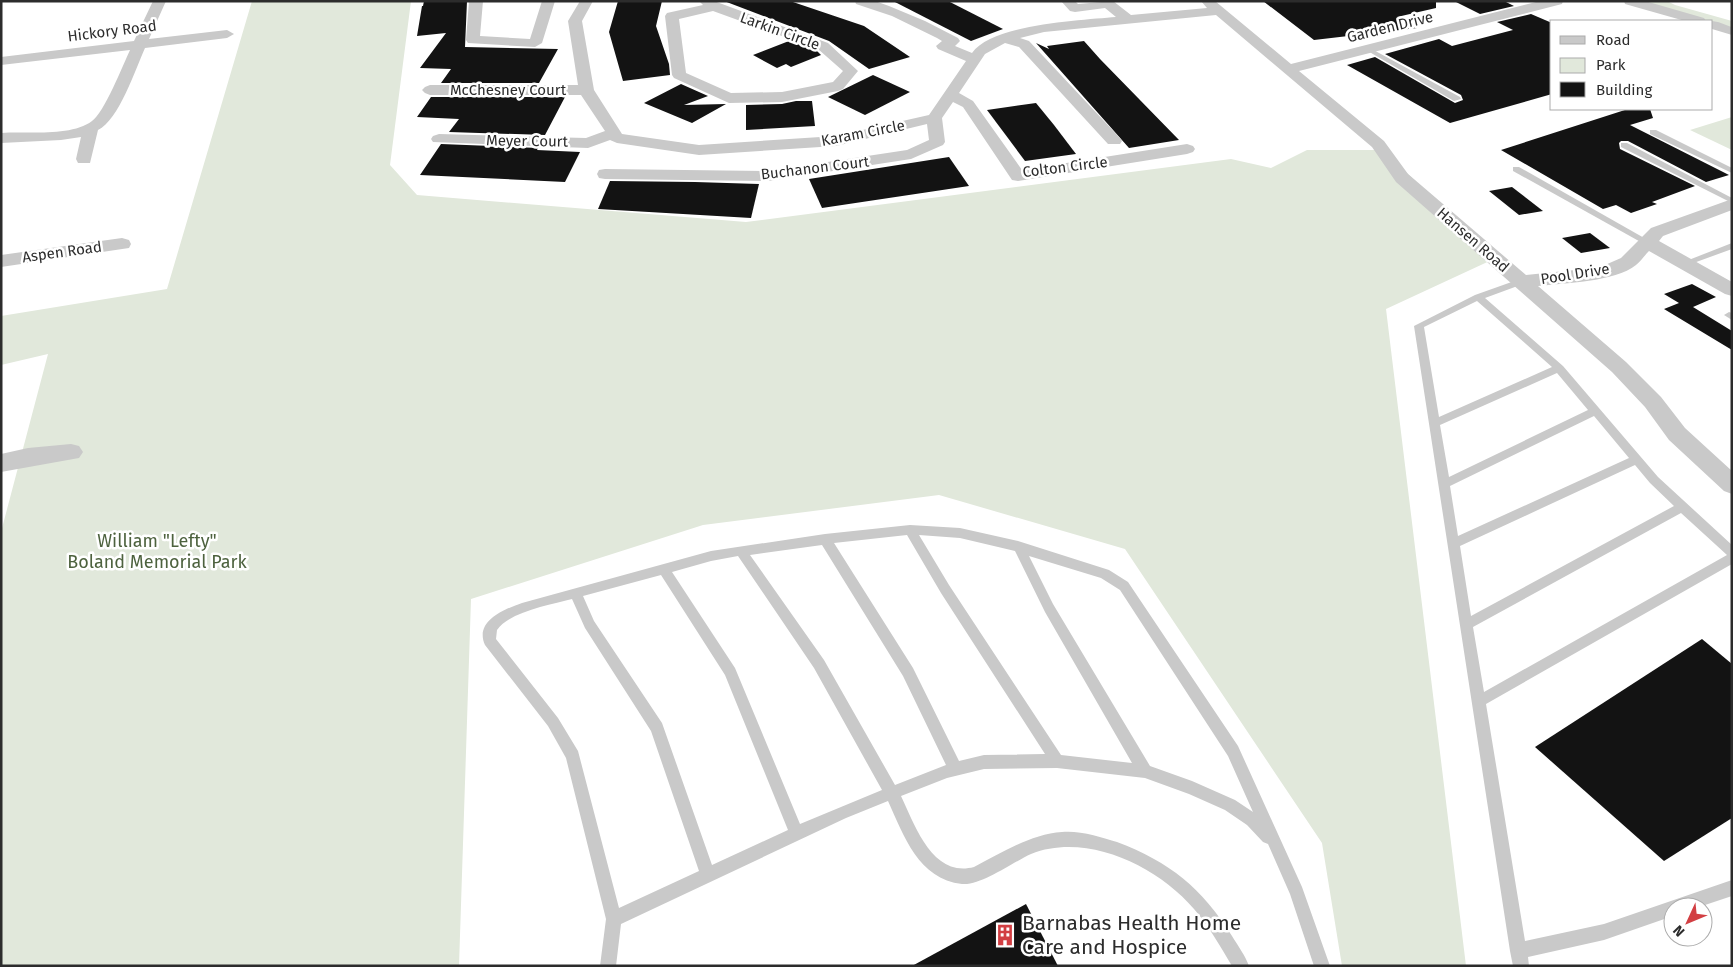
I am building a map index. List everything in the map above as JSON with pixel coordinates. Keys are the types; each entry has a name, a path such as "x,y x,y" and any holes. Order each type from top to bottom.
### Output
{"street":[{"path":"1,138 85,131 99,124 108,112 160,1"},
{"path":"476,1 473,40 535,43 547,8 578,15"},
{"path":"587,1 575,21 586,90 615,133"},
{"path":"861,1 877,6 953,40 943,46 975,59"},
{"path":"1066,1 1074,8 1106,3 1129,20"},
{"name":"Garden Drive","path":"1288,69 1557,1"},
{"path":"1630,1 1696,20"},
{"name":"Larkin Circle","path":"709,4 823,46 851,71 838,86 782,97 729,98 679,75 672,16 709,4"},
{"path":"934,118 980,51 1004,38 1044,28 1129,20 1212,6"},
{"name":"Hansen Road","path":"1212,6 1378,144 1402,178 1619,367 1653,402 1677,434 1732,485"},
{"path":"1713,25 1732,31"},
{"name":"Hickory Road","path":"1,61 227,34"},
{"name":"Colton Circle","path":"1004,38 1024,44 1114,141"},
{"name":"McChesney Court","path":"430,90 586,90"},
{"name":"Colton Circle","path":"950,95 968,104 1018,176 1187,149"},
{"name":"Karam Circle","path":"615,133 617,138 699,150 836,140 934,118"},
{"name":"Buchanon Court","path":"605,174 768,176 911,154 937,142 934,118"},
{"path":"84,159 91,128"},
{"name":"Meyer Court","path":"439,139 588,143 615,133"},
{"name":"Pool Drive","path":"1520,282 1595,274 1612,269 1628,262 1649,243 1657,232 1732,202"},
{"path":"1649,243 1732,290"},
{"name":"Aspen Road","path":"1,261 122,244"},
{"path":"1,463 28,457 71,452"}],"lane":[{"path":"1368,49 1457,99"},
{"path":"1653,132 1732,171"},
{"path":"1624,146 1732,202"},
{"path":"1516,169 1649,243"},
{"path":"1685,263 1732,246"},
{"path":"1520,282 1478,297 1419,326 1520,959 1663,912"},
{"path":"1478,297 1559,368 1654,480 1732,553"},
{"path":"1434,423 1559,368"},
{"path":"1444,484 1596,410"},
{"path":"1453,544 1637,459"},
{"path":"1466,625 1682,507"},
{"path":"910,530 945,589 1057,760"},
{"path":"608,966 614,919 573,756 553,722 490,641 489,634 492,625 500,618 522,608 711,556 826,539 910,530 960,533 1018,546 1105,574 1124,586 1233,752 1297,892 1322,966"},
{"path":"826,539 908,672 955,769"},
{"path":"1018,546 1049,608 1144,771"},
{"path":"741,551 819,664 892,793 916,845 927,859 938,868 953,875 965,877 976,874 1030,847 1062,839 1101,844 1142,859 1172,877 1199,903 1218,928 1241,966"},
{"path":"1478,702 1732,558"},
{"path":"664,568 730,672 796,834"},
{"path":"575,592 589,624 657,728 708,875"},
{"path":"614,919 796,834 892,793 955,769 984,762 1057,760 1144,771 1192,788 1242,812 1264,830 1281,856"},
{"path":"1706,897 1732,888"}],"green space":[{"name":"William \"Lefty\" Boland Memorial Park","path":"252,1 411,1 390,165 417,195 746,222 1231,159 1271,168 1307,150 1383,150 1496,258 1386,309 1466,966 1342,966 1322,843 1125,549 939,495 703,525 471,599 459,966 1,966 1,532 48,354 1,365 1,316 167,289"},
{"path":"1636,1 1667,1 1732,21 1732,28 1713,23 1713,20 1704,20"},
{"path":"1732,117 1732,150 1690,130"}],"building":[{"path":"424,1 467,1 465,47 558,49 539,83 441,83 451,69 420,68 446,33 417,36"},
{"path":"618,1 662,1 656,26 669,64 670,75 623,81 609,32"},
{"path":"724,1 790,1 864,26 910,57 869,69 829,41"},
{"path":"893,1 948,1 1003,29 971,41"},
{"path":"1263,1 1436,1 1436,8 1397,17 1417,28 1314,40"},
{"path":"1454,1 1504,1 1514,6 1480,14"},
{"path":"1531,14 1550,22 1550,95 1450,123 1347,65 1375,57 1455,103 1463,100 1461,95 1385,54 1439,39 1452,46 1513,30 1497,22"},
{"path":"789,41 817,51 821,55 791,67 786,64 777,68 753,55"},
{"path":"1084,41 1179,140 1129,148 1036,43 1049,49 1047,46"},
{"path":"873,75 910,92 865,115 828,97"},
{"path":"681,84 708,96 684,105 726,104 692,123 644,103"},
{"path":"431,97 565,97 545,135 449,132 459,119 417,117"},
{"path":"796,101 812,101 815,126 746,130 746,105 782,104"},
{"path":"1036,103 1076,154 1025,161 987,110"},
{"path":"1625,110 1650,110 1653,118 1630,125 1729,175 1706,182 1628,141 1621,141 1619,143 1620,149 1695,186 1652,202 1657,204 1631,213 1616,205 1603,209 1501,150"},
{"path":"441,144 538,148 537,150 580,152 565,182 420,175"},
{"path":"949,157 969,186 822,208 809,179"},
{"path":"610,181 759,184 751,218 598,209"},
{"path":"1512,187 1543,211 1519,215 1489,191"},
{"path":"1590,233 1610,248 1581,253 1562,238"},
{"path":"1692,284 1716,297 1693,307 1732,331 1732,350 1664,309 1679,303 1664,294"},
{"path":"1702,639 1732,664 1732,818 1664,861 1535,747"},
{"name":"Barnabas Health Home Care and Hospice","path":"1026,904 1058,966 912,966"}],"place":[{"name":"Barnabas Health Home Care and Hospice","path":"1005,935"}]}
